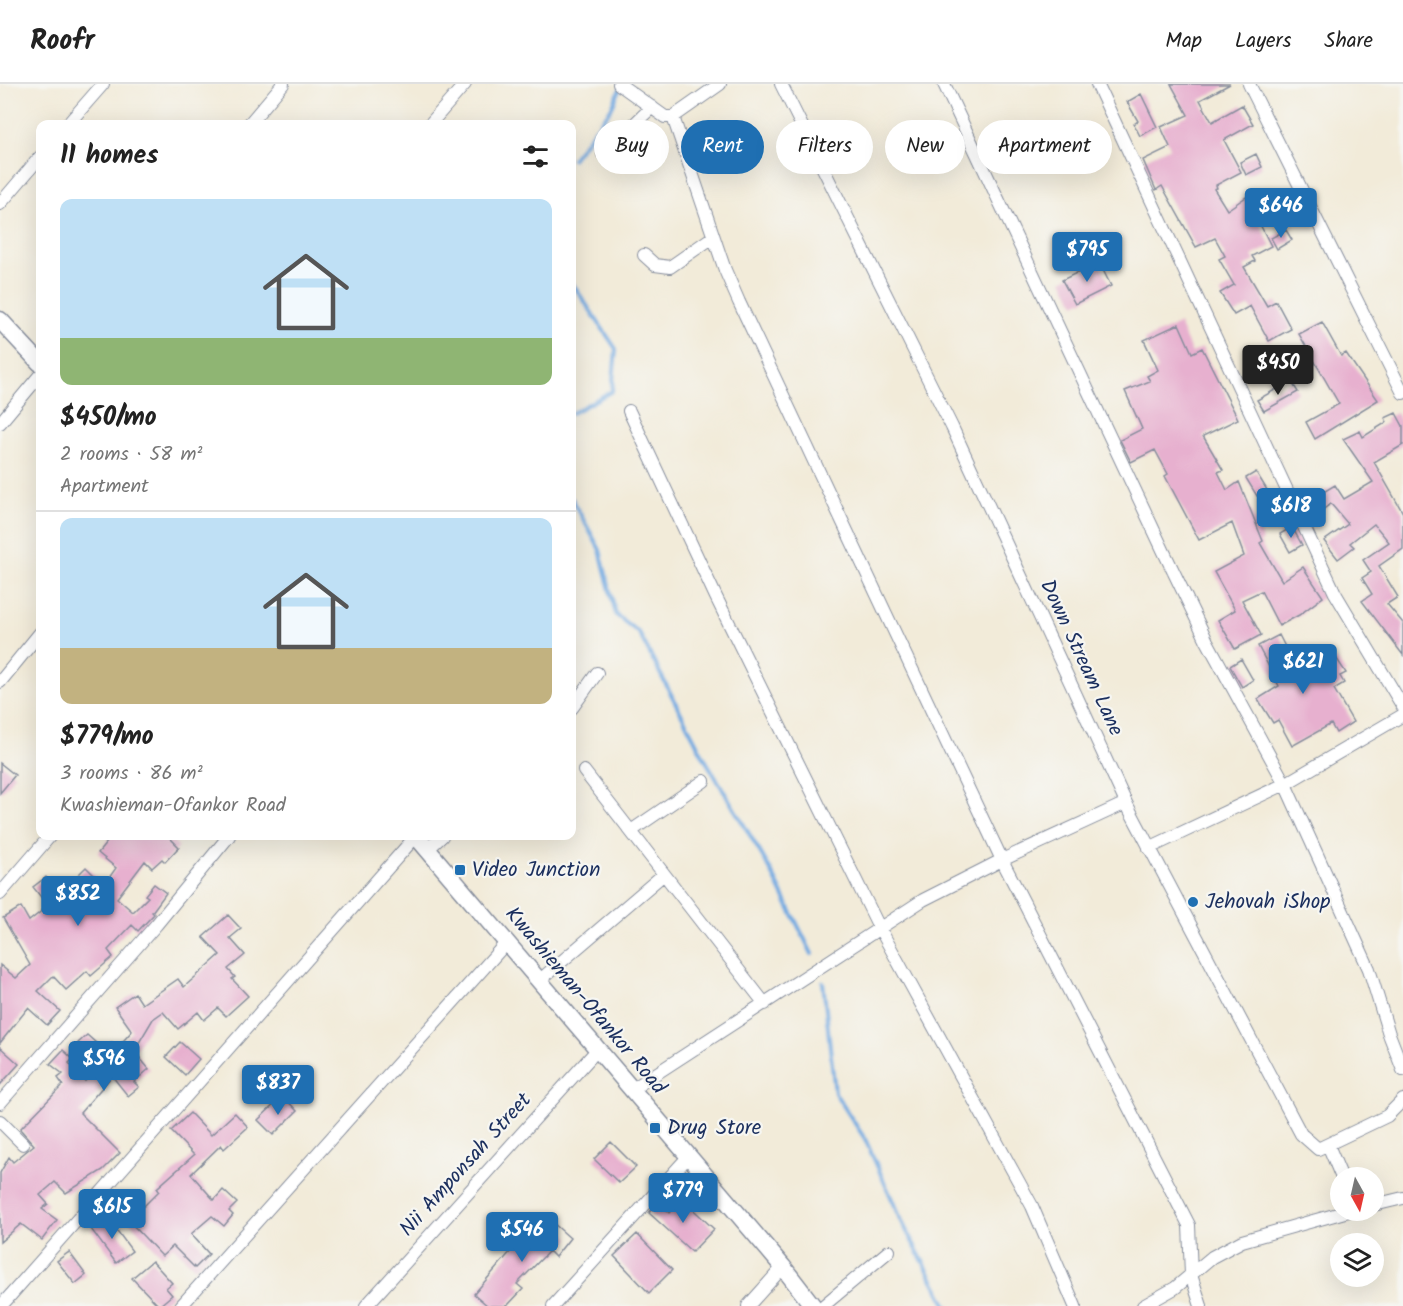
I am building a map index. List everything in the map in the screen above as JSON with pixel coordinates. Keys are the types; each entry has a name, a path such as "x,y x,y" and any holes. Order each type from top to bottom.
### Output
{"main road":[{"path":"0,320 36,359"},
{"name":"Kwashieman-Ofankor Road","path":"420,840 783,1267 813,1306"}],"street":[{"path":"72,120 103,84"},
{"path":"252,120 283,84"},
{"path":"434,120 465,84"},
{"path":"619,84 665,117 673,117 720,84"},
{"name":"Down Stream Lane","path":"781,84 952,427 1149,848 1300,1134 1318,1149 1328,1145"},
{"path":"944,84 1158,542 1207,642 1285,783 1369,969 1403,1070"},
{"path":"1097,84 1335,593 1403,707"},
{"path":"1249,84 1403,393"},
{"path":"638,120 652,107"},
{"path":"673,117 713,237 739,302 1002,860 1189,1225 1191,1275 1200,1306"},
{"path":"0,204 36,162"},
{"path":"644,255 655,266 670,267 713,237"},
{"path":"0,423 36,380"},
{"path":"629,411 716,597 879,927 1032,1206 1075,1306"},
{"path":"0,682 36,638"},
{"path":"576,702 597,673"},
{"path":"1149,848 1285,783 1403,715"},
{"path":"584,771 765,1004"},
{"path":"631,831 704,781"},
{"path":"631,1090 923,900 1002,860 1126,803"},
{"path":"0,894 47,840"},
{"path":"0,1103 156,925 226,840"},
{"path":"1,1306 412,840"},
{"path":"428,849 437,840"},
{"path":"540,980 664,874"},
{"path":"181,1306 507,942"},
{"name":"Nii Amponsah Street","path":"366,1306 597,1050"},
{"path":"1337,1167 1328,1145 1387,1116 1403,1100"},
{"path":"0,1121 22,1144"},
{"path":"553,1306 688,1157"},
{"path":"1384,1203 1403,1198"},
{"path":"1143,1306 1175,1288 1212,1257 1242,1241 1330,1216"},
{"path":"824,1306 889,1251"},
{"path":"748,1306 783,1267"}],"building":[{"path":"1171,84 1230,84 1200,100 1212,122 1242,105 1253,124 1224,140 1241,172 1216,185 1217,188 1214,189 1227,210 1246,197 1271,246 1252,256 1255,261 1244,267 1267,306 1276,301 1291,329 1269,341 1250,306 1234,315 1220,293 1234,285 1219,259 1225,256 1215,238 1196,247 1162,186 1156,190 1143,160 1170,147 1161,127 1188,115"},
{"path":"1141,94 1157,127 1140,136 1134,124 1138,121 1127,102"},
{"path":"1256,154 1262,167 1246,175 1240,162"},
{"path":"1286,230 1292,240 1277,249 1271,238"},
{"path":"1099,262 1111,286 1075,304 1062,280"},
{"path":"1322,322 1341,356 1346,353 1378,400 1315,439 1306,422 1339,404 1299,334"},
{"path":"1179,324 1192,353 1202,348 1238,419 1203,436 1223,470 1218,472 1227,490 1239,482 1263,541 1260,543 1282,581 1303,567 1323,597 1299,615 1279,626 1261,591 1242,600 1261,635 1235,649 1218,620 1235,610 1214,572 1244,556 1232,523 1199,540 1165,476 1168,474 1155,450 1131,462 1120,440 1142,429 1125,391 1150,381 1147,376 1158,370 1144,340"},
{"path":"1291,381 1298,392 1264,411 1257,400"},
{"path":"1396,413 1403,426 1403,445 1374,462 1403,513 1403,549 1379,566 1398,597 1387,604 1403,623 1403,655 1362,601 1372,594 1362,578 1371,572 1363,560 1389,542 1374,524 1350,543 1354,547 1338,559 1324,541 1348,524 1331,504 1313,516 1305,503 1335,485 1344,499 1373,482 1343,439 1360,431 1363,437 1387,422 1385,418"},
{"path":"1256,472 1267,490 1257,496 1246,478"},
{"path":"1292,527 1302,545 1290,552 1280,534"},
{"path":"1279,635 1302,680 1337,659 1346,673 1340,676 1344,683 1334,689 1353,722 1336,733 1331,724 1292,746 1278,720 1273,723 1258,699 1279,686 1258,646"},
{"path":"1241,659 1253,680 1242,687 1230,666"},
{"path":"0,763 15,775 0,793"},
{"path":"109,840 172,840 179,847 165,862 162,859 152,868 145,861 117,898 133,912 148,897 145,895 154,884 166,893 152,912 154,914 138,931 132,925 108,950 113,957 91,976 87,971 66,990 53,976 38,991 60,1011 47,1025 28,1008 0,1043 0,965 16,978 30,965 3,918 21,907 29,921 48,906 33,887 46,877 59,894 86,867 104,885 116,868 98,853"},
{"path":"228,915 241,929 230,938 245,955 228,969 235,977 232,979 248,996 226,1016 218,1008 204,1020 198,1012 178,1029 163,1012 153,1019 134,1051 149,1069 134,1082 139,1087 128,1096 112,1076 80,1113 120,1153 103,1170 66,1193 55,1182 40,1195 48,1204 42,1209 57,1220 42,1240 21,1224 0,1242 0,1173 9,1157 13,1162 34,1145 20,1129 63,1085 58,1078 63,1074 50,1064 63,1050 73,1059 69,1063 85,1081 98,1066 78,1043 87,1035 104,1050 112,1042 117,1048 132,1031 115,1007 135,993 142,1004 178,979 184,987 220,955 203,937"},
{"path":"180,1042 199,1059 185,1075 166,1057"},
{"path":"0,1047 19,1064 0,1085"},
{"path":"283,1096 297,1111 273,1135 258,1120"},
{"path":"190,1113 211,1135 235,1113 248,1127 224,1149 221,1145 191,1174 214,1200 223,1190 237,1203 229,1211 233,1215 224,1226 212,1216 191,1234 209,1254 195,1268 173,1246 162,1256 129,1221 159,1191 157,1188 194,1155 171,1131"},
{"path":"611,1142 636,1167 619,1183 594,1159"},
{"path":"682,1199 714,1229 692,1252 649,1213 658,1202 669,1213"},
{"path":"543,1214 570,1238 555,1257 549,1251 517,1284 523,1289 507,1306 488,1306 474,1294"},
{"path":"107,1217 132,1251 116,1263 91,1229"},
{"path":"637,1234 672,1270 649,1293 614,1256"},
{"path":"69,1252 86,1275 75,1284 57,1261"},
{"path":"152,1261 172,1283 166,1288 172,1295 159,1306 132,1278"}],"waterway":[{"path":"576,154 611,109 620,89"},
{"path":"576,289 616,349 612,391 576,411"},
{"path":"576,506 600,550 616,615 639,633 706,761 770,869 812,954"},
{"path":"823,982 835,1093 865,1139 904,1226 947,1306"}],"place":[{"name":"Video Junction","path":"460,870"},
{"name":"Jehovah iShop","path":"1193,902"},
{"name":"Drug Store","path":"655,1128"}]}
